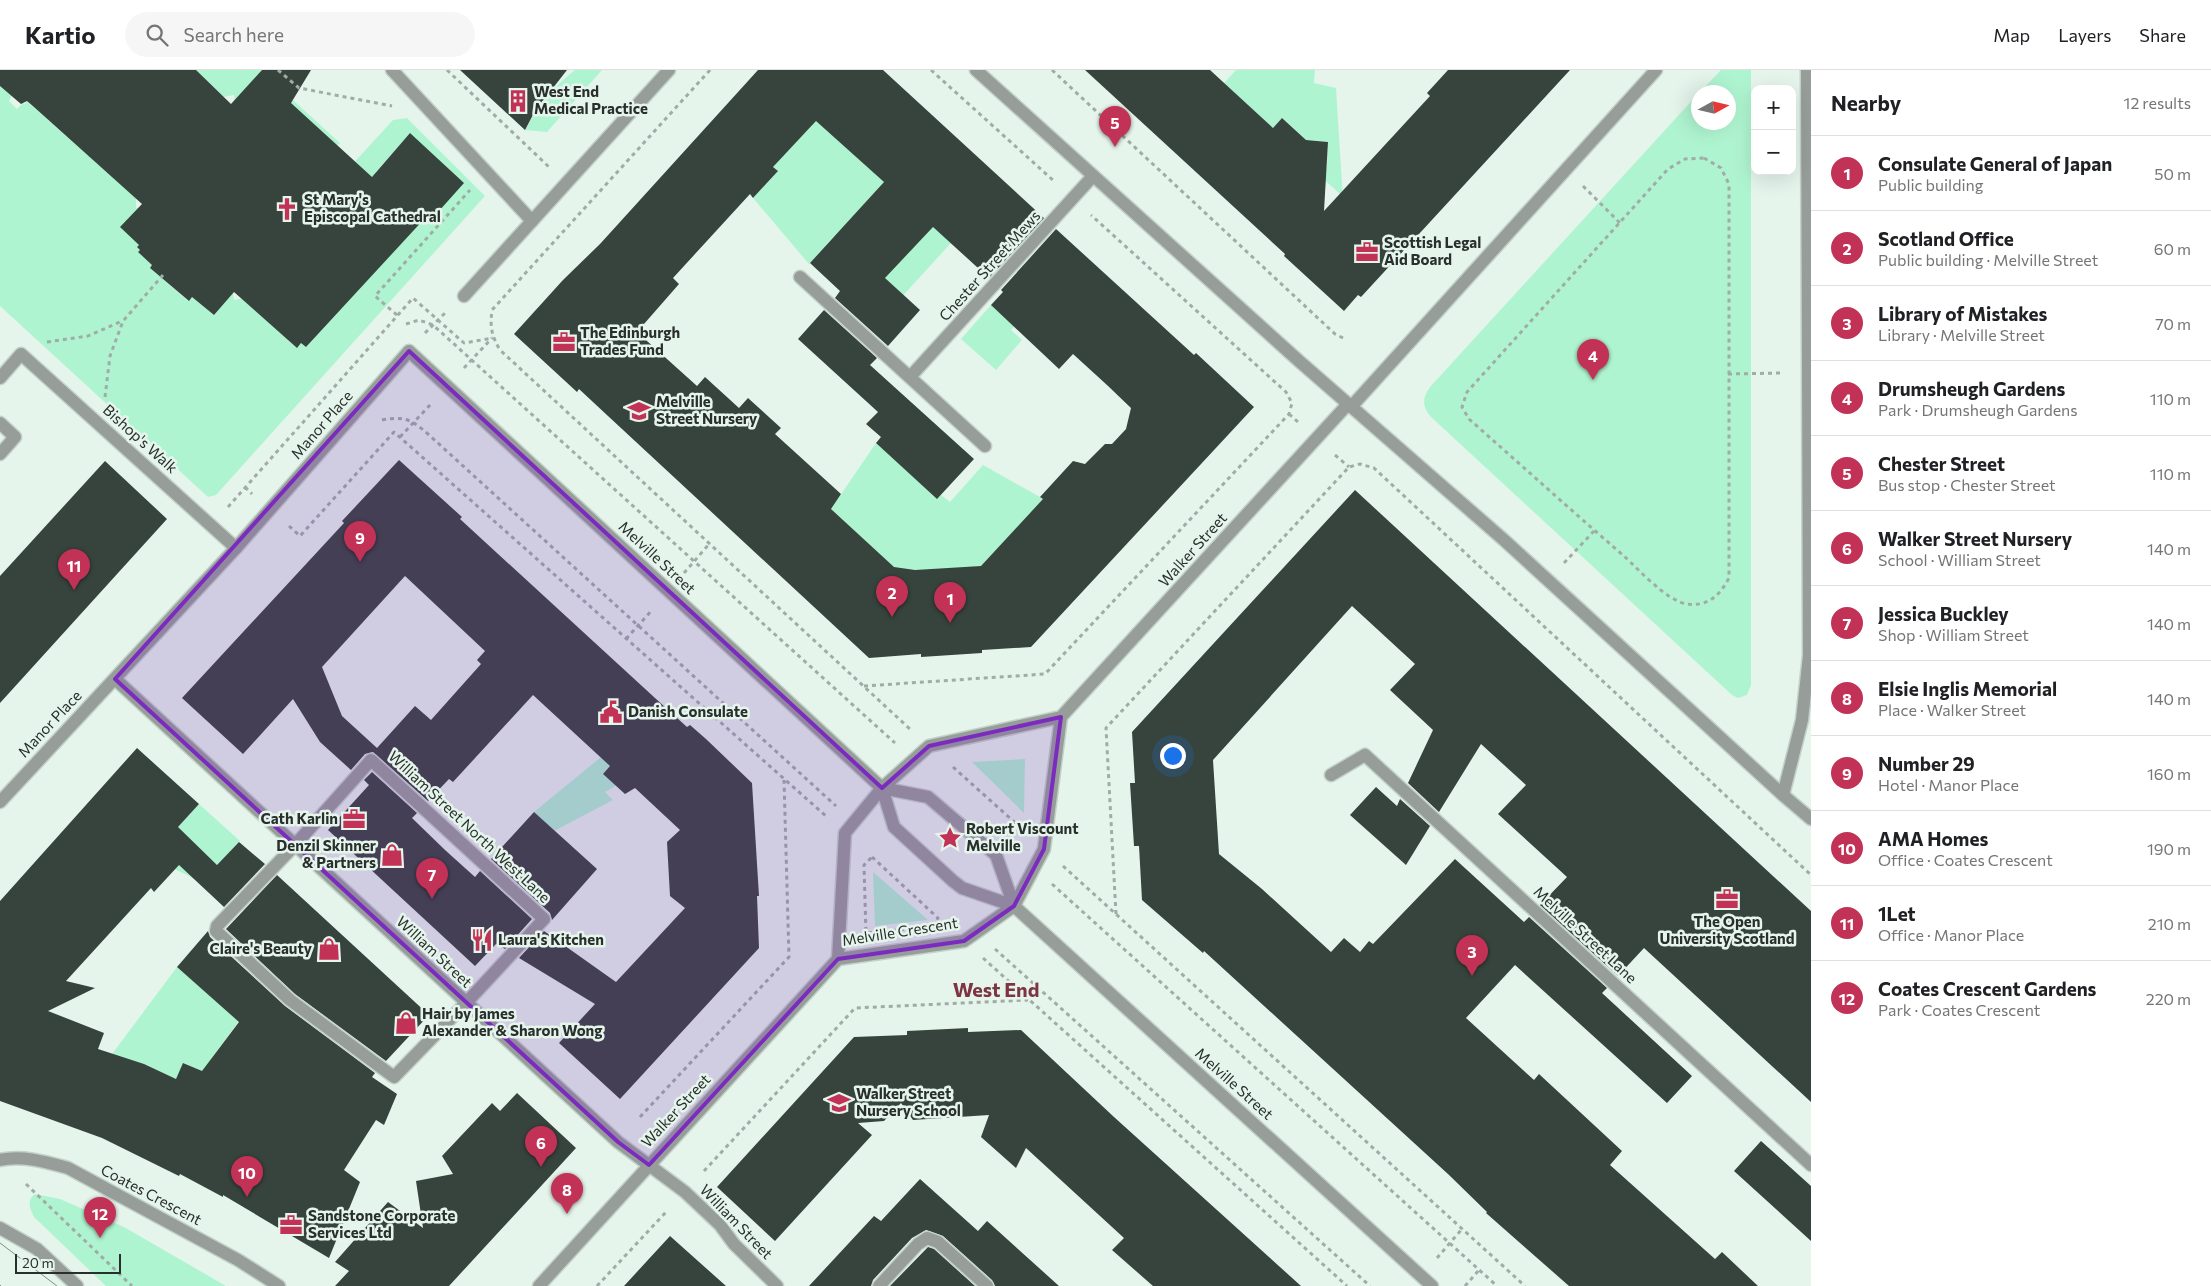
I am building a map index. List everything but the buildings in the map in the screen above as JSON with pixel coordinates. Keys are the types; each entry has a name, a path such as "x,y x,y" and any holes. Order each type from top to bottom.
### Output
{"street":[{"path":"392,70 532,220"},
{"path":"464,296 669,70"},
{"path":"976,70 1350,406 1504,540 1811,819"},
{"name":"Walker Street","path":"1062,717 1350,406 1656,70"},
{"path":"1783,795 1796,752 1802,720 1808,665 1807,70"},
{"name":"Chester Street Mews","path":"910,378 1094,176"},
{"path":"800,277 985,446"},
{"name":"Manor Place","path":"0,802 236,548 409,351"},
{"name":"Melville Street","path":"409,351 882,788 894,826 962,888 1014,906 1432,1286"},
{"name":"Bishop's Walk","path":"0,378 21,354 236,548"},
{"path":"0,423 16,437 0,454"},
{"name":"William Street","path":"115,679 618,1142 679,1186 720,1225 734,1244 777,1286"},
{"path":"845,833 882,788 928,746 1062,717"},
{"name":"Melville Crescent","path":"845,833 838,959 964,941 1014,906 1044,849 1062,717"},
{"name":"Melville Street Lane","path":"1332,775 1365,755 1811,1165"},
{"name":"William Street North West Lane","path":"295,845 371,760 537,912 544,919 466,1003"},
{"name":"Melville Street","path":"882,788 928,797 996,855 1014,906"},
{"path":"295,845 217,926 216,931 290,1000 394,1077 466,1003"},
{"name":"Walker Street","path":"539,1286 838,959"},
{"name":"Coates Crescent","path":"0,1160 10,1158 42,1161 68,1168 238,1260 279,1286"},
{"path":"0,1228 37,1249 77,1286"},
{"path":"879,1286 918,1244 928,1238 938,1242 987,1286"}],"path":[{"path":"278,70 298,88 393,107"},
{"path":"447,70 566,183"},
{"path":"710,70 492,310 490,325 493,338 500,350 928,746 1116,914 1525,1286"},
{"path":"864,686 1045,674 1289,414 1292,403 1286,392 931,70"},
{"path":"1052,70 1328,327 1345,339"},
{"path":"1704,158 1721,168 1729,184 1728,374 1729,578 1720,594 1703,603 1686,604 1670,596 1594,531 1470,419 1462,407 1468,392 1668,169 1685,159 1704,158"},
{"path":"397,315 375,296 474,186"},
{"path":"1599,203 1620,223"},
{"path":"108,433 105,391 110,356 123,321 163,275"},
{"path":"409,351 464,296"},
{"path":"211,526 413,298 464,343 493,338"},
{"path":"44,342 88,336 123,321"},
{"path":"433,325 914,759"},
{"path":"1728,374 1808,372"},
{"path":"376,427 382,420 400,417 414,422 854,822"},
{"path":"300,536 394,432 845,833"},
{"path":"1116,914 1106,728 1349,467 1360,464 1374,468 1811,875"},
{"path":"283,528 286,524"},
{"path":"1576,551 1594,531"},
{"path":"640,1117 790,957 784,779"},
{"path":"872,857 938,918 929,928 866,933 864,865 872,857"},
{"path":"1034,868 1497,1286"},
{"path":"976,932 1370,1286"},
{"path":"964,941 1347,1286"},
{"path":"704,1172 855,1008 1029,1000"},
{"path":"35,1194 132,1286"},
{"path":"597,1286 667,1211"},
{"path":"1465,1286 1479,1270"}],"highlighted area":[{"path":"409,351 882,788 929,746 1061,717 1044,849 1014,906 964,941 838,959 649,1165 618,1142 115,679"}],"green space":[{"path":"186,70 260,70 340,143 332,152 235,104 234,95 223,97"},
{"path":"575,70 602,70 547,132 525,130 547,97"},
{"path":"1236,70 1315,70 1314,83 1336,88 1343,200 1340,194 1320,176 1327,167 1328,142 1308,140 1307,159 1304,138 1282,118 1273,128 1224,83"},
{"path":"1721,70 1751,70 1751,685 1747,695 1738,698 1732,695 1431,417 1426,410 1424,402 1430,387 1691,102 1691,130 1736,130 1736,85 1707,85"},
{"path":"0,81 2,88 6,91 8,89 13,93 9,101 17,109 27,101 33,107 37,102 48,120 136,198 136,208 144,207 140,244 137,247 140,250 138,252 154,263 150,268 188,301 192,297 214,315 233,291 234,300 244,298 293,336 289,341 297,348 301,343 306,347 386,251 459,185 459,178 451,178 415,146 414,137 406,138 376,172 379,176 374,181 349,168 393,120 407,118 485,196 216,495 208,497 0,306"},
{"path":"812,111 884,182 864,204 926,221 951,243 877,324 866,267 833,237 809,264 753,198 778,171 773,167 812,125"},
{"path":"991,305 1027,312 1011,330 1022,340 996,370 961,339"},
{"path":"876,443 937,498 941,495 950,502 983,465 1054,505 1018,527 1005,541 995,562 977,567 899,572 831,509"},
{"path":"601,757 611,766 603,774 613,783 626,780 605,792 613,800 554,831 534,812"},
{"path":"1025,759 1024,813 972,762"},
{"path":"199,804 240,841 217,865 211,859 193,878 164,864 176,829"},
{"path":"873,872 928,920 875,926"},
{"path":"177,967 239,1021 213,1056 198,1089 200,1071 184,1063 176,1079 112,1054"},
{"path":"35,1194 60,1199 124,1227 226,1286 106,1286 34,1217 30,1208 30,1199"}],"tram line":[{"path":"0,1243 57,1286"}],"place":[{"name":"West End Medical Practice","path":"518,101"},
{"name":"Chester Street","path":"1115,147"},
{"name":"St Mary's Episcopal Cathedral","path":"287,209"},
{"name":"Scottish Legal Aid Board","path":"1367,252"},
{"name":"The Edinburgh Trades Fund","path":"564,342"},
{"name":"Drumsheugh Gardens","path":"1593,380"},
{"name":"Melville Street Nursery","path":"639,411"},
{"name":"Number 29","path":"360,562"},
{"name":"1Let","path":"74,590"},
{"name":"Scotland Office","path":"892,617"},
{"name":"Consulate General of Japan","path":"950,623"},
{"name":"Danish Consulate","path":"611,712"},
{"name":"Cath Karlin","path":"354,819"},
{"name":"Robert Viscount Melville","path":"950,838"},
{"name":"Denzil Skinner & Partners","path":"392,855"},
{"name":"Jessica Buckley","path":"432,899"},
{"name":"The Open University Scotland","path":"1727,899"},
{"name":"Laura's Kitchen","path":"482,940"},
{"name":"Claire's Beauty","path":"329,949"},
{"name":"Library of Mistakes","path":"1472,976"},
{"name":"Hair by James Alexander & Sharon Wong","path":"406,1023"},
{"name":"Walker Street Nursery School","path":"839,1103"},
{"name":"Walker Street Nursery","path":"541,1167"},
{"name":"AMA Homes","path":"247,1197"},
{"name":"Elsie Inglis Memorial","path":"567,1214"},
{"name":"Sandstone Corporate Services Ltd","path":"291,1225"},
{"name":"Coates Crescent Gardens","path":"100,1238"}],"district":[{"name":"West End","path":"996,990"}]}
